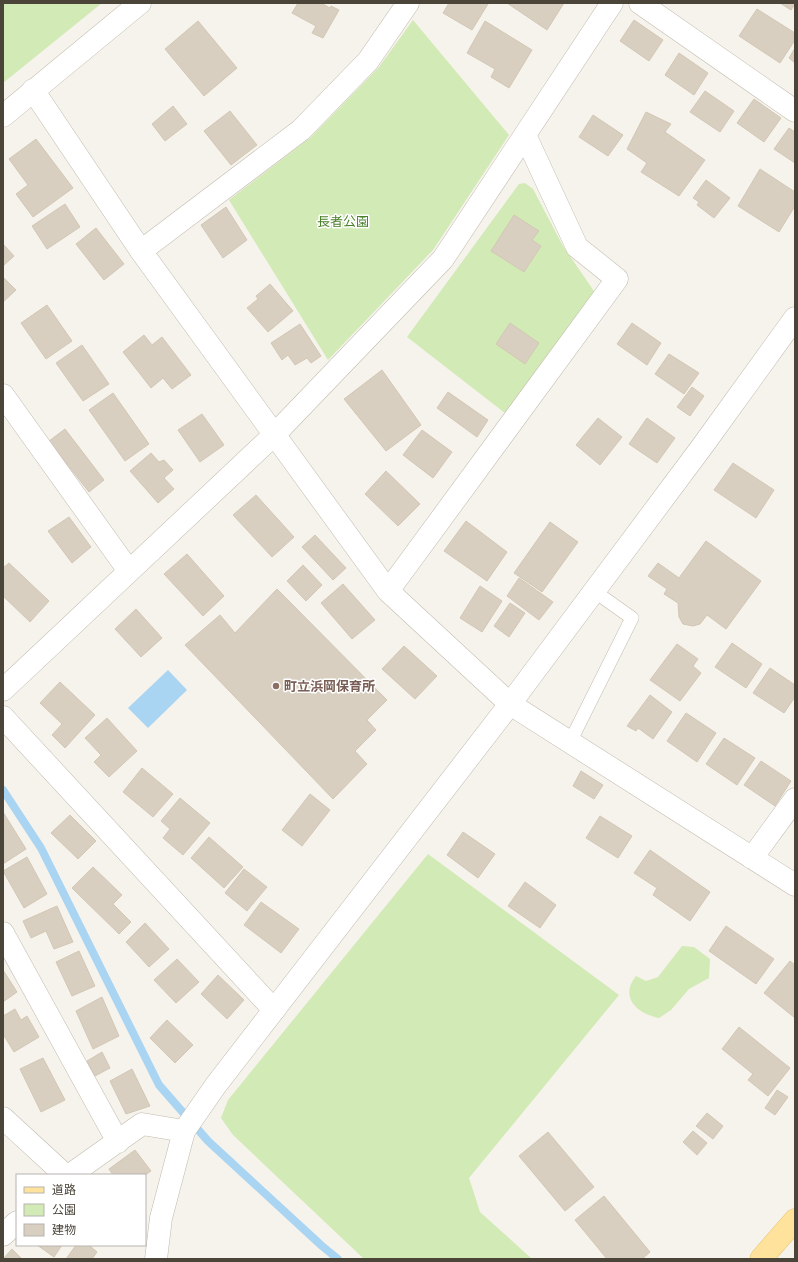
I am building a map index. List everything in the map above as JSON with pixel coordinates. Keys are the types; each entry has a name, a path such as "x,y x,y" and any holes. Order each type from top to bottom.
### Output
{"main road":[{"path":"761,1259 795,1220"}],"street":[{"path":"3,116 140,3"},
{"path":"141,251 301,130 368,61 408,3"},
{"path":"3,690 275,434 443,259 612,3"},
{"path":"640,3 795,111"},
{"path":"33,90 141,251 388,591 510,704 795,885"},
{"path":"388,591 617,279 577,247 525,135"},
{"path":"156,1259 161,1218 184,1131 216,1085 510,704 795,318"},
{"path":"3,395 129,571"},
{"path":"3,717 274,1010"},
{"path":"752,858 795,799"},
{"path":"3,933 118,1142"},
{"path":"3,1118 64,1174"},
{"path":"71,1174 142,1124 184,1131"},
{"path":"3,1235 16,1223"}],"lane":[{"path":"570,742 632,618 594,591"}],"green space":[{"path":"3,3 102,3 3,83"},
{"name":"長者公園","path":"413,20 509,135 433,250 328,360 229,200 311,137 379,67"},
{"path":"525,183 533,189 563,246 594,291 514,420 407,337 519,184"},
{"path":"428,854 619,995 469,1178 480,1212 532,1259 364,1259 233,1135 221,1118 228,1100"},
{"path":"682,946 694,947 710,959 709,978 689,989 671,1010 659,1018 644,1013 633,1003 630,997 629,991 631,984 636,976 646,981 658,977"}],"water":[{"path":"168,670 187,690 148,728 128,708"}],"building":[{"path":"298,3 321,3 330,8 331,6 339,10 323,38 312,33 316,26 292,13"},
{"path":"449,3 488,4 472,30 443,13"},
{"path":"507,3 564,3 547,30"},
{"path":"780,3 795,3 795,4 791,10"},
{"path":"757,9 795,33 795,40 780,63 739,36"},
{"path":"634,20 663,40 649,61 620,41"},
{"path":"198,21 237,68 204,96 165,49"},
{"path":"485,21 532,50 509,88 491,77 495,69 467,53"},
{"path":"795,48 795,63 789,58"},
{"path":"679,53 708,73 694,95 665,75"},
{"path":"705,91 734,111 720,132 690,112"},
{"path":"754,99 781,118 764,142 737,123"},
{"path":"173,106 187,124 165,141 152,124"},
{"path":"230,111 257,145 231,165 204,131"},
{"path":"646,112 671,124 665,132 705,160 679,196 641,172 647,163 627,149"},
{"path":"593,115 623,135 608,156 579,137"},
{"path":"789,128 795,132 795,163 774,149"},
{"path":"36,139 73,188 33,217 16,194 28,185 9,159"},
{"path":"760,169 795,192 795,206 779,232 738,206"},
{"path":"706,180 730,198 714,218 697,205 699,202 693,198"},
{"path":"65,204 80,227 47,249 32,226"},
{"path":"226,207 247,240 223,258 201,225"},
{"path":"514,215 539,231 532,240 541,246 524,272 491,251"},
{"path":"96,228 124,264 104,280 76,244"},
{"path":"3,244 14,256 3,266"},
{"path":"3,277 16,290 3,302"},
{"path":"270,284 293,311 268,332 247,308 258,299 256,296"},
{"path":"47,305 72,341 46,359 21,323"},
{"path":"510,323 539,343 525,364 496,344"},
{"path":"632,323 661,343 647,365 617,344"},
{"path":"300,324 321,356 311,363 307,358 295,365 288,355 282,360 271,343"},
{"path":"144,335 152,345 162,337 191,375 172,389 163,378 151,388 123,352"},
{"path":"82,345 109,384 83,401 56,363"},
{"path":"669,354 699,373 684,394 655,374"},
{"path":"382,370 421,425 386,451 344,399"},
{"path":"692,387 704,396 690,416 677,407"},
{"path":"448,392 488,420 477,437 437,408"},
{"path":"113,393 149,444 125,461 89,410"},
{"path":"202,414 224,445 200,462 178,430"},
{"path":"598,418 622,437 600,465 576,445"},
{"path":"647,418 675,438 657,463 629,444"},
{"path":"65,429 104,480 89,492 49,441"},
{"path":"422,430 452,452 433,478 403,455"},
{"path":"151,453 159,462 164,460 173,470 164,478 174,489 158,503 130,471"},
{"path":"733,463 774,490 756,518 714,490"},
{"path":"386,471 420,504 398,526 365,494"},
{"path":"256,495 294,537 272,557 233,515"},
{"path":"69,517 91,547 72,563 48,531"},
{"path":"466,521 507,552 487,581 444,551"},
{"path":"550,522 578,542 542,592 514,573"},
{"path":"315,535 346,568 333,580 302,547"},
{"path":"706,541 761,581 726,629 707,615 700,624 693,626 683,624 679,617 678,603 664,594 667,589 648,576 658,563 679,578"},
{"path":"187,554 224,596 203,616 164,574"},
{"path":"9,563 49,601 30,622 3,596 3,568"},
{"path":"303,565 322,585 306,601 287,581"},
{"path":"519,578 553,602 539,620 507,596"},
{"path":"343,584 375,620 352,639 321,603"},
{"path":"480,586 502,601 482,632 460,618"},
{"path":"277,589 387,700 367,720 376,730 355,751 367,764 333,799 185,645 220,615 235,633"},
{"path":"510,603 525,613 509,637 494,626"},
{"path":"136,609 162,638 141,657 115,629"},
{"path":"732,643 762,664 746,688 715,667"},
{"path":"677,644 698,659 693,666 701,673 680,701 650,680"},
{"path":"404,646 437,676 415,699 382,669"},
{"path":"770,668 795,685 795,697 784,713 753,693"},
{"path":"60,682 95,715 65,748 52,735 62,724 40,703"},
{"path":"650,695 672,712 653,739 638,728 636,731 627,726"},
{"path":"686,713 716,733 697,762 667,741"},
{"path":"107,718 137,751 109,777 94,762 101,755 85,738"},
{"path":"724,738 755,758 737,785 706,764"},
{"path":"761,761 791,781 775,806 744,785"},
{"path":"142,768 173,794 153,817 123,792"},
{"path":"581,771 603,785 594,799 573,786"},
{"path":"310,794 330,810 302,846 282,830"},
{"path":"180,798 210,823 183,855 163,838 170,829 161,821"},
{"path":"3,812 26,849 3,864"},
{"path":"70,815 96,841 78,859 51,833"},
{"path":"600,816 632,836 618,858 586,838"},
{"path":"463,832 495,854 478,878 447,855"},
{"path":"209,837 243,867 224,888 191,858"},
{"path":"650,850 710,892 690,921 653,895 657,888 634,873"},
{"path":"27,857 47,894 24,908 3,871"},
{"path":"93,867 122,895 113,904 131,922 119,934 72,888"},
{"path":"244,869 267,887 247,911 225,893"},
{"path":"525,882 556,905 540,928 508,906"},
{"path":"261,902 299,929 281,953 244,925"},
{"path":"57,906 73,942 54,949 46,931 31,938 23,921"},
{"path":"145,923 169,949 149,967 126,942"},
{"path":"726,926 774,959 756,984 709,951"},
{"path":"79,951 95,986 72,996 56,962"},
{"path":"177,959 199,982 176,1003 154,980"},
{"path":"790,961 795,965 795,1018 764,993"},
{"path":"3,970 17,992 3,1002"},
{"path":"218,975 244,1000 227,1019 201,994"},
{"path":"102,997 119,1036 93,1049 76,1011"},
{"path":"15,1009 21,1020 27,1016 39,1037 14,1052 3,1034 3,1016"},
{"path":"167,1020 193,1045 175,1063 150,1038"},
{"path":"739,1027 790,1068 768,1096 748,1080 753,1074 722,1049"},
{"path":"102,1052 110,1068 95,1076 87,1061"},
{"path":"43,1058 65,1100 41,1112 20,1069"},
{"path":"132,1069 150,1106 126,1114 110,1081"},
{"path":"777,1090 788,1097 775,1115 765,1108"},
{"path":"707,1113 723,1126 713,1139 696,1126"},
{"path":"693,1131 707,1143 697,1155 683,1142"},
{"path":"548,1132 594,1187 565,1211 519,1156"},
{"path":"135,1150 151,1171 146,1174 112,1174 109,1169"},
{"path":"604,1196 650,1252 642,1259 607,1259 575,1220"},
{"path":"38,1246 61,1246 54,1257"},
{"path":"75,1246 90,1246 97,1252 92,1259 66,1259"},
{"path":"12,1249 22,1259 3,1259"}],"waterway":[{"path":"3,790 41,848 159,1085 208,1141 338,1259"}],"place":[{"name":"町立浜岡保育所","path":"276,686"}]}
